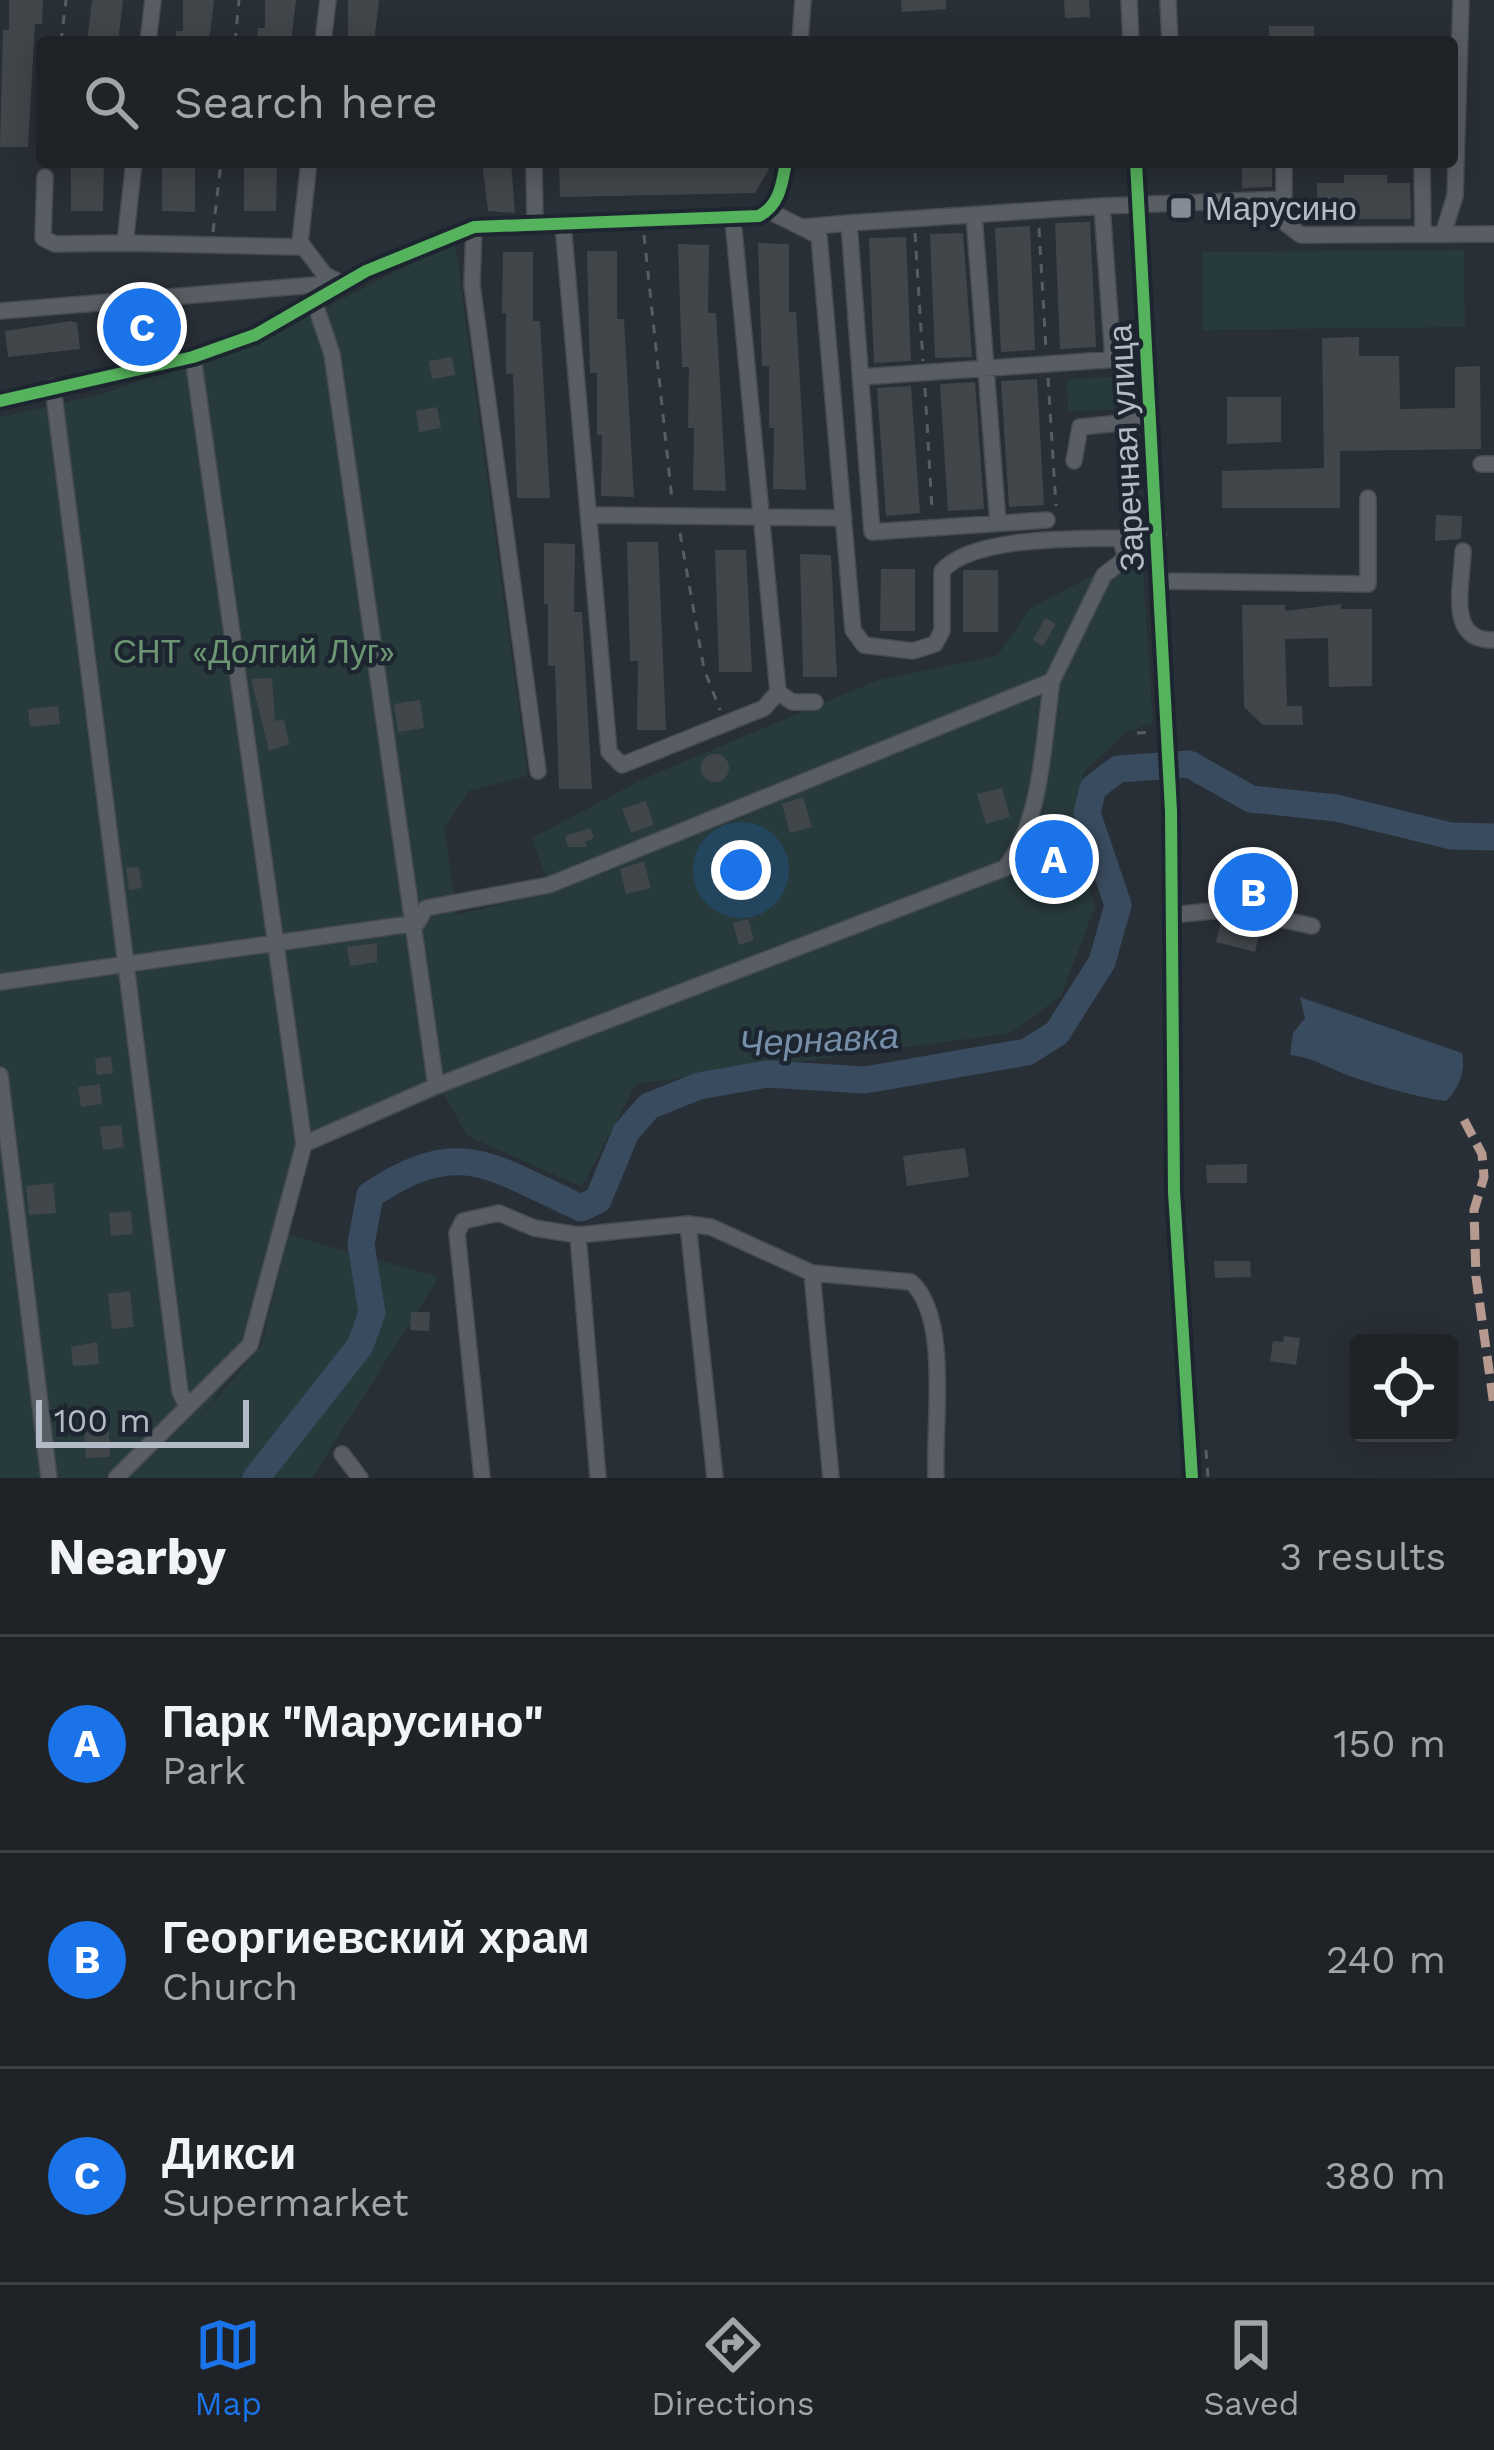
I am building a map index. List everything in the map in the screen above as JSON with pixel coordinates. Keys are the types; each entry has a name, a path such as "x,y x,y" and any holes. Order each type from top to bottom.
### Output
{"street":[{"path":"149,36 153,0"},
{"path":"324,36 328,0"},
{"path":"800,36 803,0"},
{"path":"1129,0 1131,36"},
{"path":"1168,0 1170,36"},
{"path":"1458,98 1461,0"},
{"path":"124,243 133,168"},
{"path":"309,168 302,247 325,275 342,283"},
{"path":"534,168 536,224"},
{"path":"769,211 781,190 785,168"},
{"name":"Заречная улица","path":"1136,168 1171,811 1174,1192 1192,1478"},
{"path":"1284,168 1284,222 1301,235 1494,235"},
{"path":"1422,168 1423,233"},
{"path":"1443,234 1455,196 1456,168"},
{"path":"45,177 44,238 56,244 302,247"},
{"path":"805,227 1138,203 1284,199"},
{"path":"1102,206 1112,359"},
{"path":"0,401 193,357 256,335 315,304 342,283 474,227 734,220 769,211 819,236 853,630 874,649 925,650 934,644 942,632 942,571 958,557 1062,539 1158,536"},
{"path":"974,215 998,524"},
{"path":"563,224 613,760 622,765 764,708 778,692 734,220"},
{"path":"849,224 872,532 1047,520"},
{"path":"474,227 472,285 538,771"},
{"path":"0,311 342,283"},
{"path":"315,304 332,354 417,923 424,978 421,1005 436,1087"},
{"path":"116,1478 250,1345 304,1144 193,357"},
{"path":"861,377 1148,357"},
{"path":"53,387 180,1392 186,1404"},
{"path":"1074,461 1080,428 1151,420"},
{"path":"1161,581 1368,584 1368,498"},
{"path":"589,515 844,518"},
{"path":"304,1144 436,1087 652,1008 911,899 1005,868 1022,838 1036,785 1052,681 1104,575 1126,558 1120,538"},
{"path":"1463,551 1460,619 1465,633 1475,640 1494,640"},
{"path":"417,923 426,908 549,885 1052,681"},
{"path":"778,692 792,702 814,702"},
{"path":"1172,915 1232,909 1312,926"},
{"path":"0,982 417,923"},
{"path":"0,1075 49,1478"},
{"path":"482,1478 457,1233 463,1221 499,1214 534,1228 578,1235 688,1223 753,1244 812,1273 895,1277 920,1290 935,1352 936,1478"},
{"path":"688,1223 715,1478"},
{"path":"578,1235 598,1478"},
{"path":"812,1273 831,1478"},
{"path":"342,1454 360,1478"}],"path":[{"path":"62,36 66,0"},
{"path":"236,36 239,0"},
{"path":"212,244 220,168"},
{"path":"643,222 676,516 704,669 726,723"},
{"path":"1205,1432 1208,1478"}],"green space":[{"name":"СНТ «Долгий Луг»","path":"455,242 528,776 469,791 444,828 457,915 551,892 532,838 645,778 878,680 997,656 1029,609 1099,572 1143,567 1153,723 1126,732 1084,772 1073,820 1095,907 1061,996 1011,1033 636,1084 582,1187 467,1136 444,1094 309,1151 257,1341 197,1422 261,1346 289,1235 439,1277 312,1478 0,1478 0,417 99,395 269,336"},
{"path":"1464,250 1465,327 1203,330 1202,252"},
{"path":"1118,377 1119,409 1068,411 1067,379"}],"water":[{"path":"1300,997 1462,1053 1462,1073 1455,1091 1446,1101 1423,1097 1290,1055 1293,1033 1305,1018"}],"building":[{"path":"9,0 43,0 42,24 35,24 28,147 0,147 3,30 9,30"},
{"path":"92,0 123,0 119,36 88,36"},
{"path":"183,0 214,0 210,36 176,36 176,31 183,31"},
{"path":"265,0 296,0 292,36 257,36 258,28 265,28"},
{"path":"348,0 379,0 375,36 348,36"},
{"path":"901,0 946,0 946,9 902,12"},
{"path":"1064,0 1089,0 1090,17 1065,18"},
{"path":"1269,26 1314,26 1314,36 1269,36"},
{"path":"71,168 104,168 103,211 71,211"},
{"path":"162,168 195,168 195,212 162,211"},
{"path":"244,168 277,168 276,211 244,211"},
{"path":"483,168 511,168 515,213 488,211"},
{"path":"559,168 769,168 755,193 560,197"},
{"path":"1242,168 1272,168 1272,187 1242,188"},
{"path":"1344,175 1387,175 1387,183 1410,183 1411,219 1317,219 1317,183 1344,183"},
{"path":"1090,222 1096,347 1060,349 1055,223"},
{"path":"1030,226 1035,350 1001,352 995,228"},
{"path":"963,233 972,357 935,358 930,234"},
{"path":"906,237 911,361 874,363 869,238"},
{"path":"758,243 789,244 789,312 796,312 806,490 773,489 774,428 769,428 769,366 762,366"},
{"path":"678,244 709,245 708,313 716,313 726,491 693,490 694,428 688,428 689,367 682,367"},
{"path":"587,251 617,251 617,319 624,319 634,497 601,496 602,435 597,435 597,373 590,373"},
{"path":"503,252 533,252 533,321 540,321 550,498 517,498 513,374 506,374 506,313 502,313"},
{"path":"154,310 159,341 129,346 124,313"},
{"path":"77,323 80,349 8,357 5,331"},
{"path":"1359,337 1359,356 1399,356 1400,409 1455,408 1455,367 1480,366 1481,449 1340,451 1340,508 1222,508 1222,471 1324,468 1322,338"},
{"path":"452,357 455,375 432,379 429,361"},
{"path":"1037,379 1044,505 1009,507 1001,381"},
{"path":"975,382 984,509 948,511 940,384"},
{"path":"911,386 920,513 886,516 877,388"},
{"path":"1227,397 1281,397 1281,442 1227,444"},
{"path":"437,407 441,428 419,432 416,411"},
{"path":"1436,515 1462,516 1461,539 1435,541"},
{"path":"627,542 658,542 666,730 637,730 638,661 630,661"},
{"path":"544,543 575,544 574,612 582,612 592,789 559,789 555,666 548,666 548,604 544,604"},
{"path":"715,550 746,550 752,672 719,672"},
{"path":"800,554 831,555 837,677 803,677"},
{"path":"881,569 915,569 915,631 880,631"},
{"path":"963,570 998,570 998,632 963,632"},
{"path":"1341,604 1341,609 1372,609 1372,686 1329,687 1328,638 1285,639 1287,706 1302,706 1303,725 1263,725 1244,707 1242,605 1285,605 1285,611"},
{"path":"1045,618 1056,624 1043,646 1033,640"},
{"path":"272,678 275,721 284,719 289,744 269,751 251,679"},
{"path":"420,700 424,728 398,732 394,704"},
{"path":"58,706 60,724 30,727 28,709"},
{"path":"715,754 725,758 729,768 725,778 715,782 705,778 701,768 705,758"},
{"path":"1002,788 1010,817 986,824 977,794"},
{"path":"803,797 812,827 790,833 782,804"},
{"path":"646,801 654,825 631,833 622,809"},
{"path":"590,828 594,838 585,842 587,847 568,847 565,836"},
{"path":"644,861 651,888 626,894 620,869"},
{"path":"139,867 142,888 129,890 126,868"},
{"path":"1239,885 1266,885 1266,898 1239,898"},
{"path":"748,919 754,940 739,945 733,923"},
{"path":"1221,922 1260,931 1255,952 1216,942"},
{"path":"377,943 377,962 350,966 347,947"},
{"path":"111,1056 113,1073 97,1075 95,1059"},
{"path":"100,1084 102,1104 81,1107 78,1087"},
{"path":"121,1125 124,1147 103,1150 100,1127"},
{"path":"965,1148 969,1177 907,1186 903,1156"},
{"path":"1247,1164 1247,1183 1207,1183 1206,1165"},
{"path":"53,1183 56,1213 29,1215 26,1186"},
{"path":"131,1211 133,1234 111,1236 109,1213"},
{"path":"1214,1261 1250,1261 1251,1277 1215,1278"},
{"path":"130,1291 134,1327 112,1329 108,1294"},
{"path":"411,1312 430,1312 429,1331 410,1330"},
{"path":"1284,1336 1300,1338 1296,1365 1270,1361 1273,1341 1283,1342"},
{"path":"97,1342 99,1364 73,1366 71,1347"},
{"path":"109,1429 110,1457 86,1458 84,1430"}],"waterway":[{"name":"Чернавка","path":"256,1478 360,1346 372,1313 361,1244 370,1195 402,1176 453,1162 476,1164 581,1208 598,1200 626,1132 649,1106 699,1086 767,1074 865,1080 1027,1052 1057,1033 1102,962 1118,905 1087,813 1093,788 1118,769 1189,764 1251,799 1336,808 1451,836 1494,837"}],"marked path":[{"path":"1464,1120 1482,1154 1484,1177 1474,1210 1476,1277 1494,1406"}],"cycle path":[{"path":"0,401 193,357 255,335 366,271 474,227 759,216 776,200 785,168"},
{"path":"1136,168 1171,811 1174,1192 1192,1478"}],"place":[{"name":"Марусино","path":"1181,208"},
{"name":"Дикси","path":"142,327"},
{"name":"Парк \"Марусино\"","path":"1054,859"},
{"name":"Георгиевский храм","path":"1253,892"}]}
